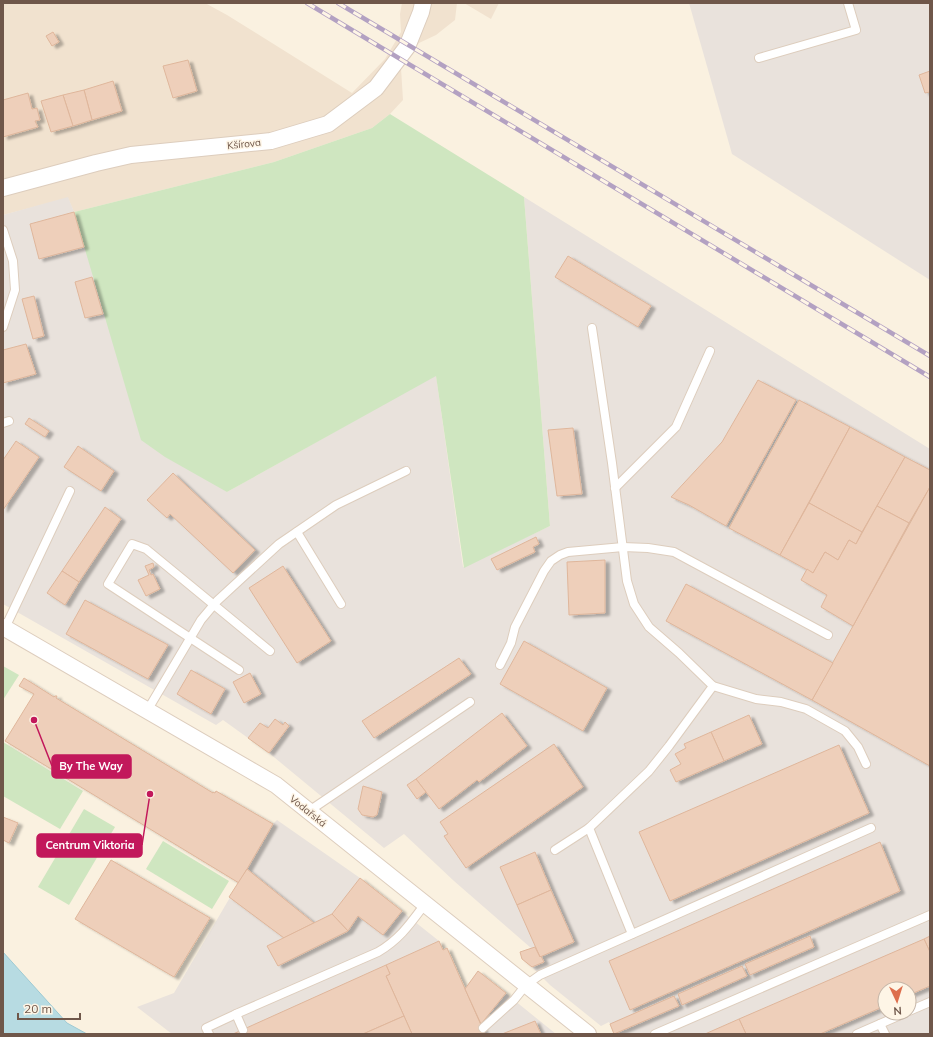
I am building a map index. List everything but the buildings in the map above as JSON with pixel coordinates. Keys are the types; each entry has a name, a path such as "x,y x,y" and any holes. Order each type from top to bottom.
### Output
{"street":[{"name":"Kšírova","path":"3,188 131,155 271,141 328,124 376,88 407,47 423,3"},
{"name":"Vodařská","path":"4,628 276,785 588,1034"}],"lane":[{"path":"759,58 856,30 848,3"},
{"path":"3,230 13,261 15,290 3,327"},
{"path":"592,328 627,581 634,604 649,627 679,653 713,686 756,699 781,702 806,709 845,731 858,747 866,764"},
{"path":"615,488 676,427 710,351"},
{"path":"147,711 201,620 214,605 279,544 336,505 406,471"},
{"path":"4,628 70,491"},
{"path":"297,532 342,604"},
{"path":"238,670 108,584 132,544 146,549 270,651"},
{"path":"500,665 511,643 515,627 544,571 551,561 568,552 623,548 648,548 674,552 828,635"},
{"path":"555,850 589,828 649,771 713,686"},
{"path":"309,811 470,702"},
{"path":"589,828 632,934"},
{"path":"483,1028 514,1000 526,985 540,975 871,828"},
{"path":"209,1034 206,1028 378,952 390,945 400,937 425,904"},
{"path":"655,1034 930,916"},
{"path":"917,1008 930,1002"},
{"path":"236,1014 243,1030"},
{"path":"857,1034 887,1021"},
{"path":"880,1024 885,1034"}],"shaded area":[{"path":"3,3 205,3 227,15 352,93 385,59 401,32 400,14 402,3 457,3 455,20 436,35 419,43 401,68 403,100 390,114 372,128 274,162 74,212 68,198 3,215"},
{"path":"464,3 499,3 491,19"},
{"path":"689,3 930,3 930,280 732,154"},
{"path":"68,197 84,247 227,492 436,375 463,567 550,526 524,197 930,449 930,1034 614,1034 609,1022 601,1026 550,985 522,959 520,952 531,948 454,881 404,834 384,848 269,753 223,720 216,725 3,604 3,215"},
{"path":"277,820 360,878 439,941 443,950 447,948 465,988 478,971 556,1034 172,1034 137,1007 174,993 273,824"}],"green space":[{"path":"390,114 524,197 550,526 464,568 436,376 227,492 165,457 141,440 74,212 274,162 372,128"},
{"path":"3,666 19,675 3,700"},
{"path":"3,742 83,791 60,829 3,796"},
{"path":"84,809 115,827 69,905 38,887"},
{"path":"163,841 229,881 212,909 146,869"}],"water":[{"path":"3,952 67,1023 87,1034 3,1034"}],"railway":[{"path":"307,3 930,377"},
{"path":"338,3 930,356"}],"place":[{"name":"By The Way","path":"34,720"},
{"name":"Centrum Viktoria","path":"150,794"}]}
